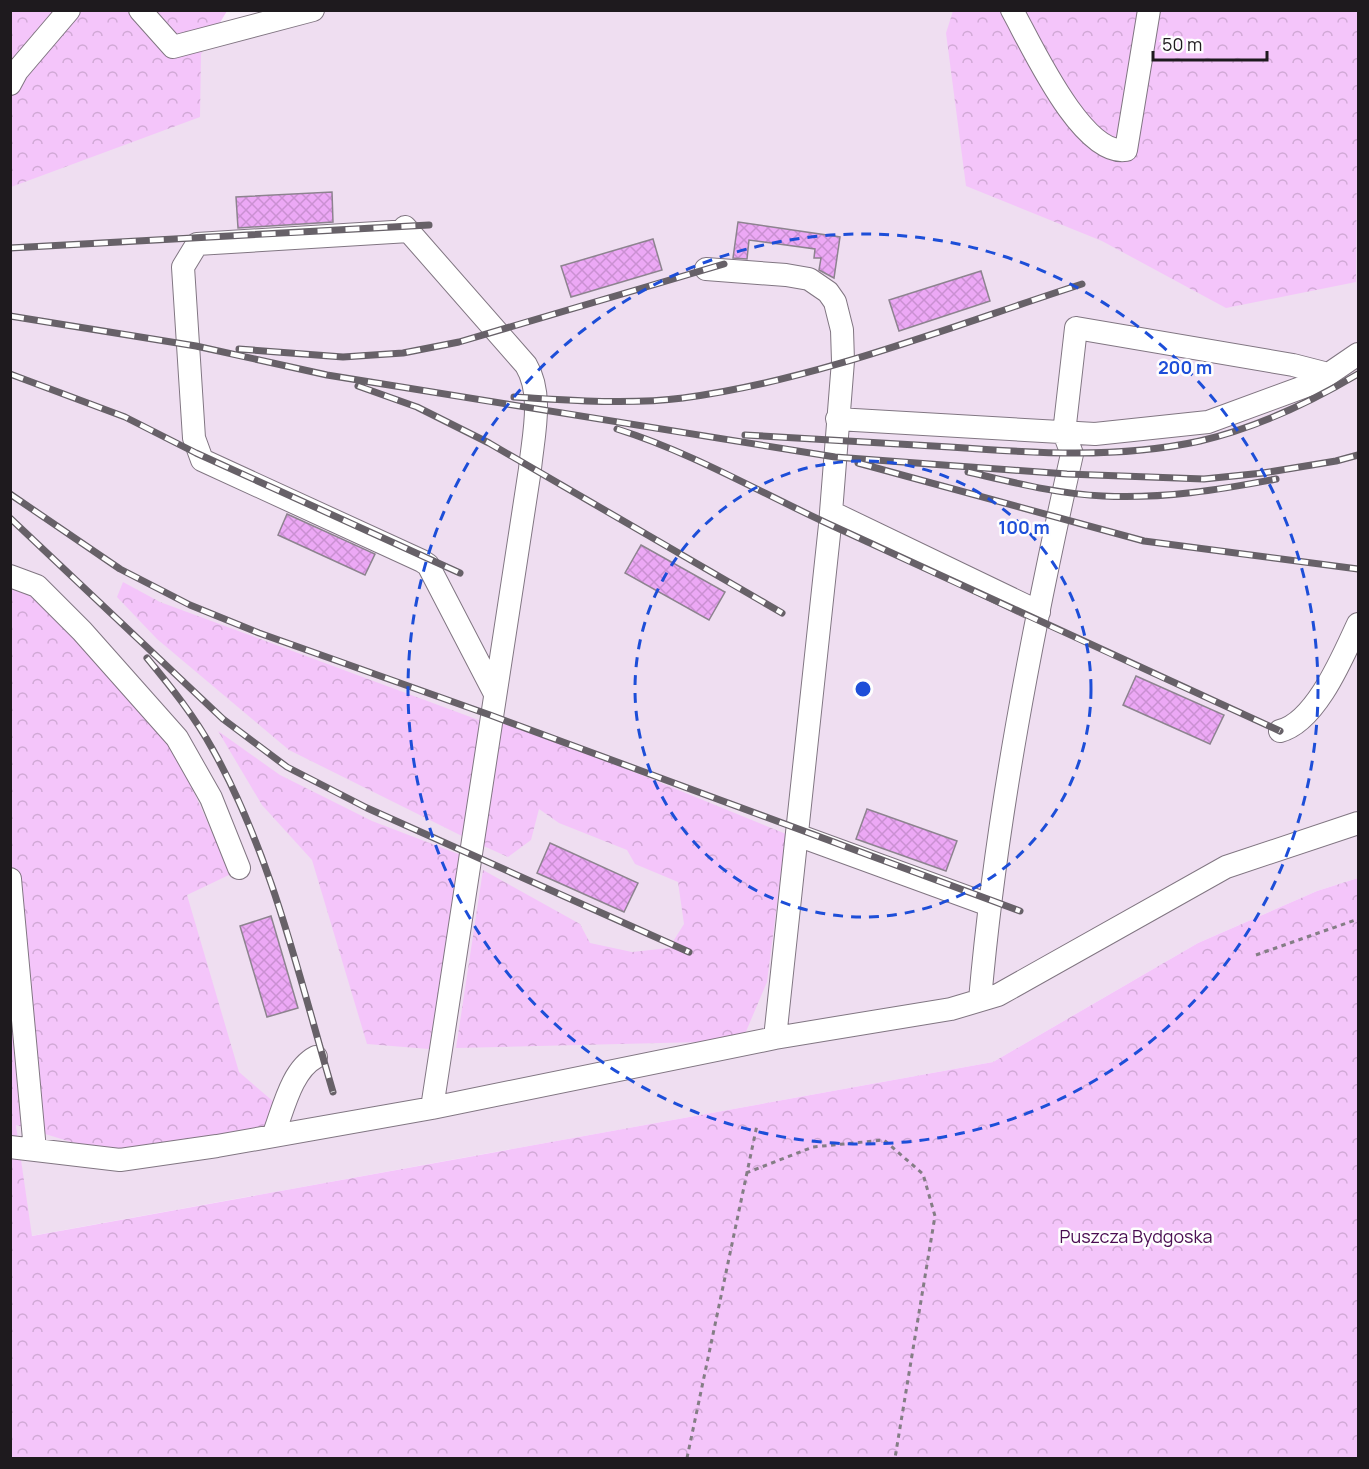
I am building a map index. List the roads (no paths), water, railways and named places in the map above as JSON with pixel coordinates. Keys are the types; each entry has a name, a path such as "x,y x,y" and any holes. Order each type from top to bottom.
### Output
{"lane":[{"path":"10,84 17,71 69,10"},
{"path":"140,10 173,47 314,10"},
{"path":"1012,10 1071,114 1108,148 1119,152 1126,150 1149,10"},
{"path":"432,1108 530,469 536,408 534,383 526,365 407,229 197,244 192,248 183,267 194,438 202,460 428,565 494,692"},
{"path":"706,269 798,276 809,279 828,292 835,302 842,330 843,361 831,512 775,1038"},
{"path":"980,1000 989,905 1039,612 1072,454 1064,433 1076,328 1293,365 1328,374"},
{"path":"837,420 1095,434 1208,422 1317,382 1359,354"},
{"path":"831,512 1039,612"},
{"path":"10,576 37,586 82,631 177,738 211,798 239,868"},
{"path":"1280,731 1298,723 1314,706 1359,624"},
{"path":"10,1147 120,1160 432,1108 775,1038 951,1009 998,995 1226,867 1359,823"},
{"path":"797,835 989,905"},
{"path":"10,879 35,1150"},
{"path":"273,1136 297,1074 306,1062 316,1057"}],"railway":[{"path":"10,248 429,225"},
{"path":"239,349 343,357 403,353 459,342 724,264"},
{"path":"514,397 641,401 683,398 733,390 783,379 884,350 1082,284"},
{"path":"10,316 196,346 327,375 835,457 1067,474 1204,479 1263,473 1358,455"},
{"path":"10,374 125,417 196,453 460,573"},
{"path":"745,435 1075,453 1169,447 1221,436 1262,422 1301,405 1358,374"},
{"path":"358,386 417,407 489,443 782,613"},
{"path":"617,429 700,462 833,526 1280,731"},
{"path":"858,463 1144,541 1358,569"},
{"path":"968,472 1052,490 1125,497 1190,493 1276,479"},
{"path":"10,494 120,569 190,605 259,633 490,715 1020,911"},
{"path":"10,518 223,719 287,767 367,808 689,952"},
{"path":"147,658 182,702 206,738 234,790 268,874 296,961 333,1092"}],"park label":[{"name":"Puszcza Bydgoska","path":"1136,1236"}]}
